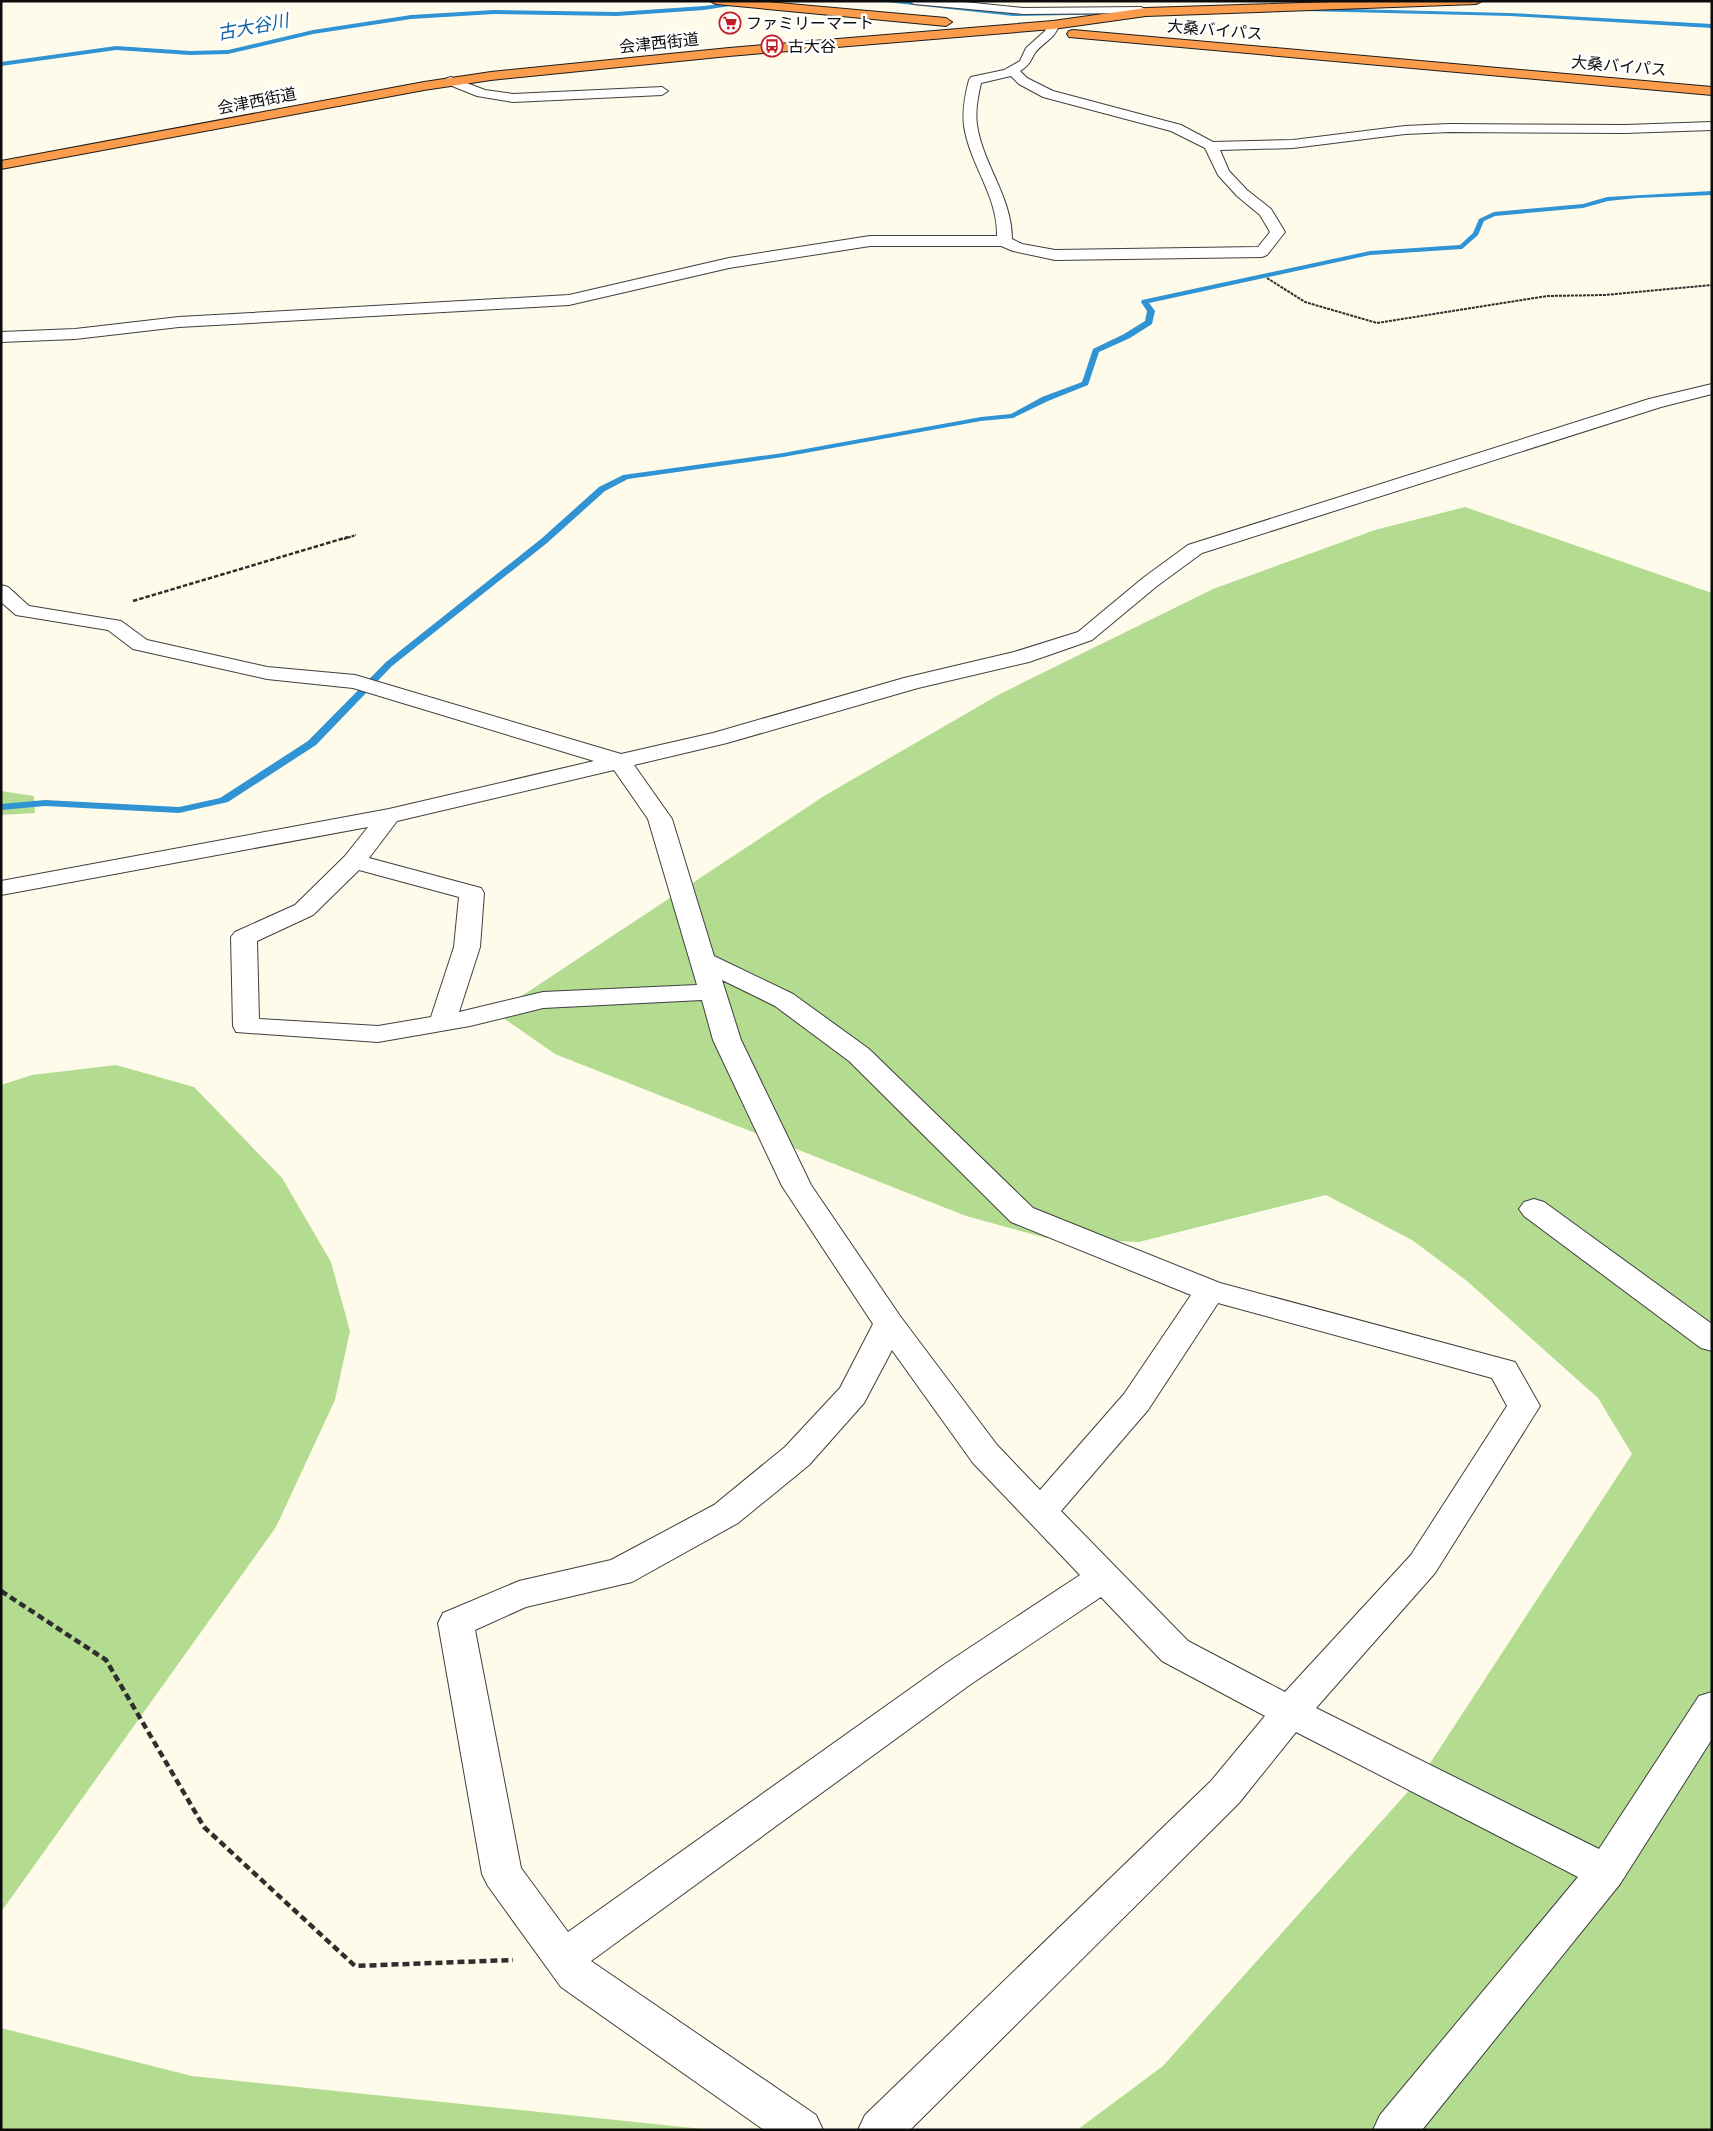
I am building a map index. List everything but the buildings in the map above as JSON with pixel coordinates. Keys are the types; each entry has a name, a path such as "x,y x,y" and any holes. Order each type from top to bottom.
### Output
{"highway":[{"path":"716,1 1015,28"},
{"name":"大桑バイパス","path":"794,1 1052,28 1548,73 1712,84"},
{"name":"会津西街道","path":"1,165 451,81 729,52 1015,28 1052,28 1142,12 1476,1"},
{"path":"1121,16 1120,20 1129,26 1172,35"},
{"path":"901,39 929,31 929,25 919,20"},
{"name":"大桑バイパス","path":"1052,28 1172,35 1712,91"}],"street":[{"path":"914,1 1024,10 1142,12"},
{"path":"1122,1 1142,12"},
{"path":"1004,241 1003,215 979,156 970,111 976,80 1013,70 1025,63 1030,51 1052,28"},
{"path":"1013,70 1023,81 1048,94 1176,128 1211,146 1293,144 1405,130 1449,128 1625,129 1712,126"},
{"path":"451,81 482,93 513,98 662,91"},
{"path":"1,337 75,334 179,322 569,300 729,263 870,241 1004,241 1018,248 1055,255 1262,252 1278,232 1266,212 1242,193 1223,172 1211,146"},
{"path":"1,888 389,816 719,738 912,683 1021,657 1085,636 1150,582 1195,549 1655,403 1712,389"},
{"path":"1,591 23,611 114,625 140,645 267,673 355,682 620,761 660,819 727,1040 797,1186 889,1324 985,1454 1105,1576 1175,1651 1290,1712 1606,1872"},
{"path":"389,816 354,861 304,910 244,937 246,1026 378,1034 442,1023 543,1000 713,992"},
{"path":"354,861 472,893 467,947 442,1023"},
{"path":"702,960 784,1000 859,1055 1022,1215 1210,1291 1504,1370 1524,1406 1423,1564 1290,1712 1225,1792 880,2130"},
{"path":"1534,1209 1712,1340"},
{"path":"1042,1512 1136,1402 1210,1291"},
{"path":"801,2130 576,1974 502,1874 456,1623 519,1595 620,1572 726,1514 796,1456 853,1394 889,1324"},
{"path":"564,1958 958,1674 1105,1576"},
{"path":"1395,2130 1606,1872 1712,1707"}],"path":[{"path":"1262,252 1266,277 1305,302 1377,323 1547,296 1605,294 1712,285"},
{"path":"72,618 356,535"},
{"path":"1,1591 106,1660 204,1827 355,1966 564,1958"}],"green space":[{"path":"1465,507 1712,593 1712,2130 1077,2130 1163,2066 1421,1777 1632,1454 1598,1398 1467,1281 1412,1240 1326,1195 1139,1242 1046,1238 966,1216 555,1054 496,1013 824,796 1000,694 1213,589 1375,530"},
{"path":"1,791 34,796 35,813 1,815"},
{"path":"116,1065 194,1087 282,1178 331,1262 350,1331 335,1400 276,1527 1,1912 1,1085 32,1075"},
{"path":"1,2028 192,2076 712,2130 1,2130"}],"waterway":[{"name":"古大谷川","path":"879,1 1013,14 1122,14"},
{"name":"古大谷川","path":"1,64 116,48 190,53 228,52 313,32 411,17 494,12 617,14 704,8 741,3"},
{"name":"古大谷川","path":"1307,10 1510,14 1712,26"},
{"path":"1,807 45,803 179,810 224,800 312,743 389,664 544,541 602,489 626,477 783,455 981,419 1013,416 1045,399 1085,383 1096,351 1127,336 1149,322 1151,311 1145,302 1370,253 1462,247 1476,234 1481,220 1494,214 1583,206 1607,199 1638,196 1712,193"}],"place":[{"name":"ファミリーマート","path":"730,23"},
{"name":"古大谷","path":"772,46"}]}
